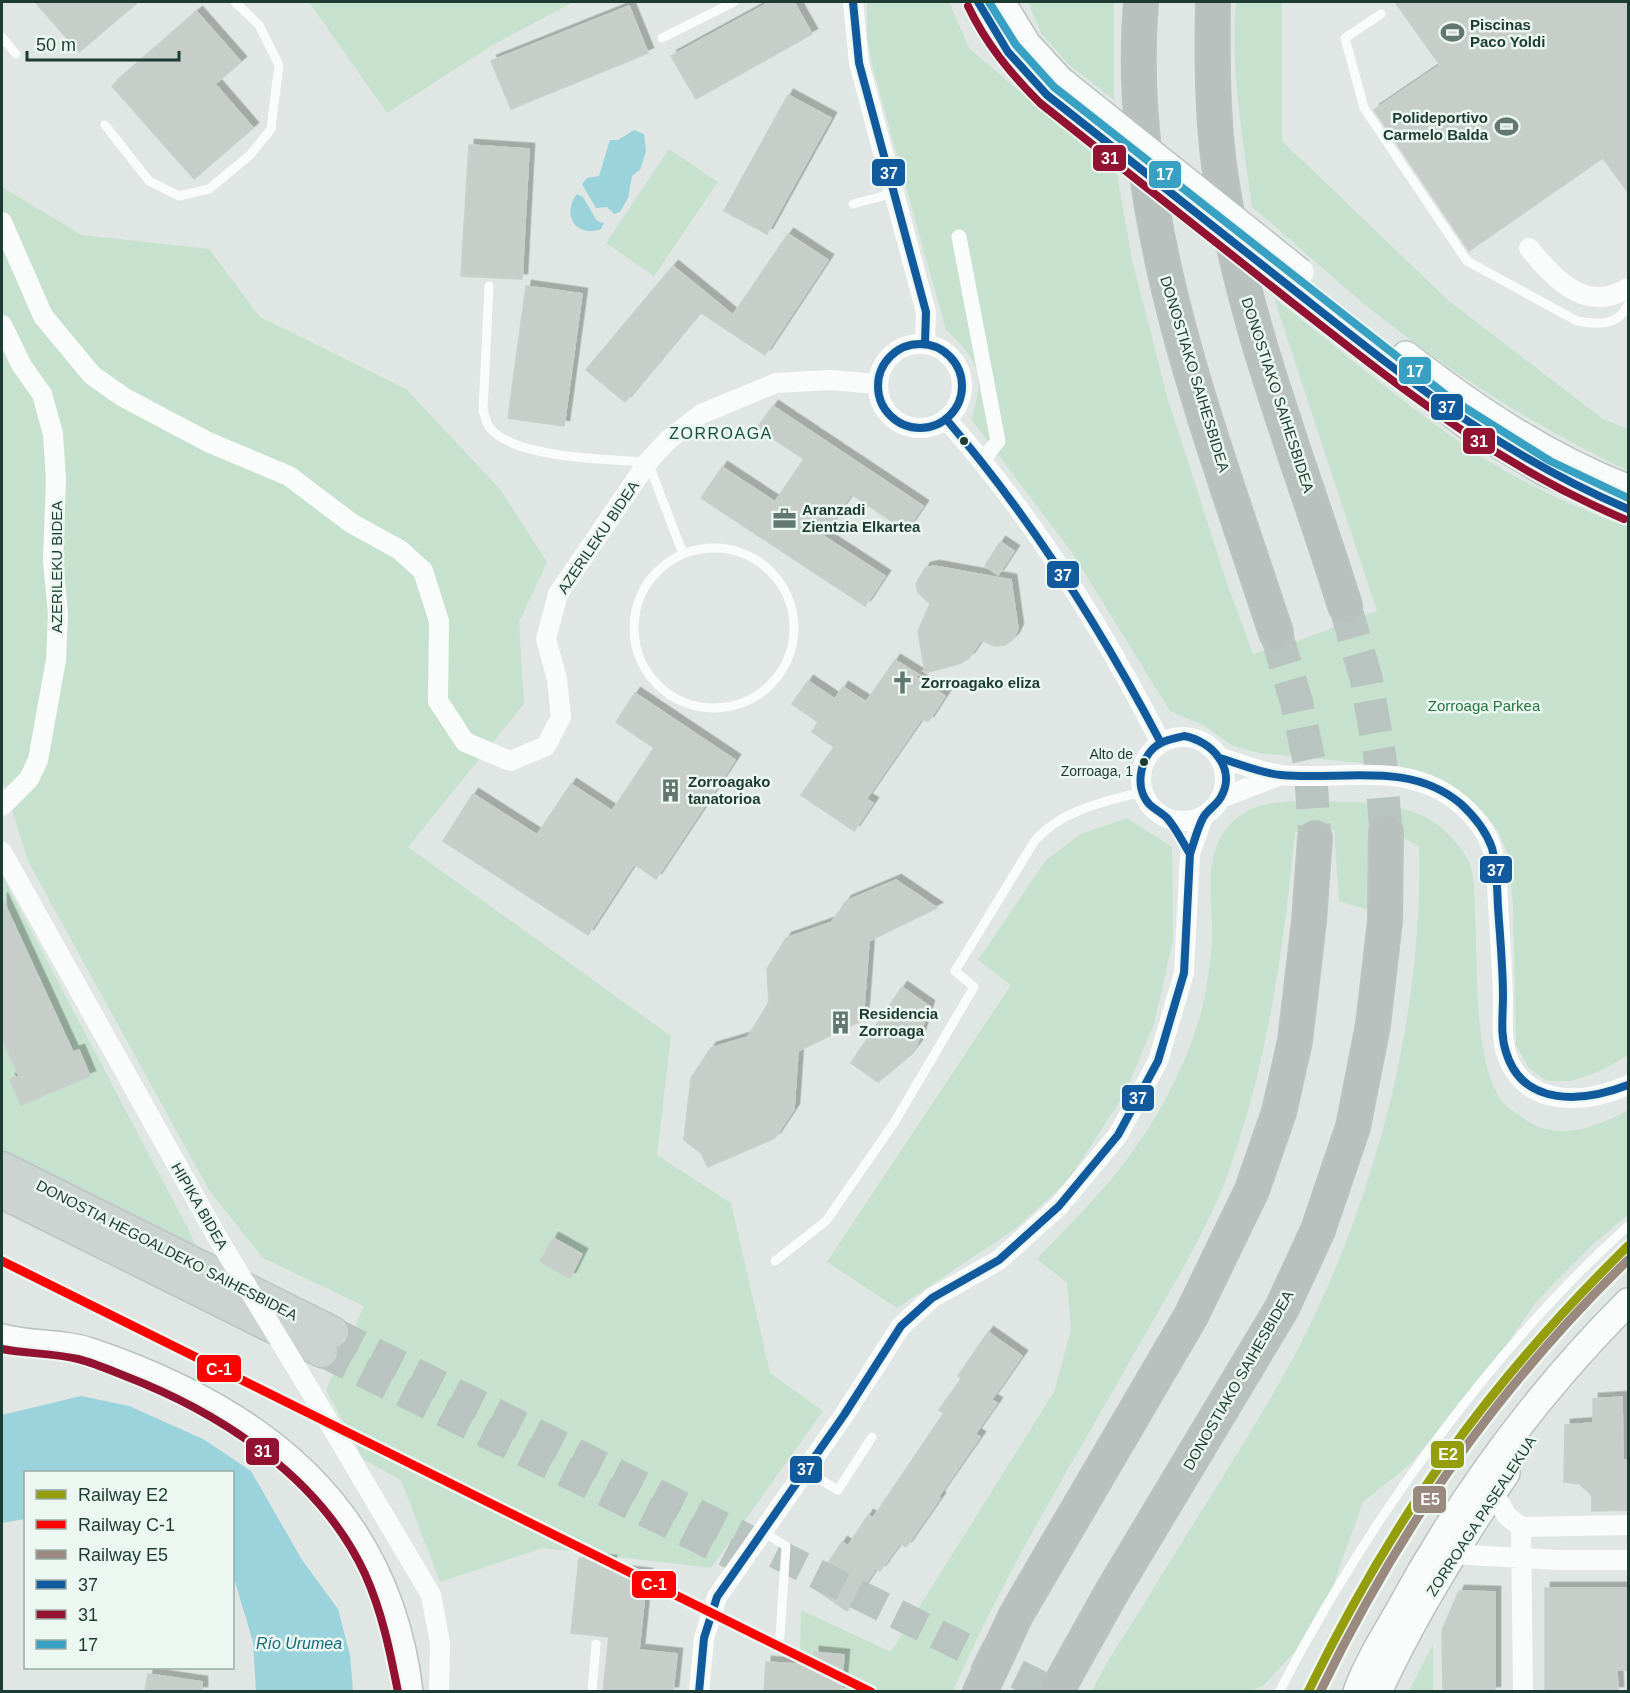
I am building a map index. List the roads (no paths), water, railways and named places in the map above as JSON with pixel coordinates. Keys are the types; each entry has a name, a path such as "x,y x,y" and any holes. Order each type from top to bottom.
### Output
{"highway":[{"name":"DONOSTIAKO SAIHESBIDEA","path":"1141,2 1139,30 1142,131 1163,266 1183,343 1276,633"},
{"name":"DONOSTIAKO SAIHESBIDEA","path":"1213,2 1212,67 1219,165 1239,270 1268,372 1345,606"},
{"name":"DONOSTIAKO SAIHESBIDEA","path":"1056,1692 1113,1590 1282,1308 1318,1230 1353,1127 1373,1025 1386,921 1386,832"},
{"path":"980,1692 1016,1615 1191,1316 1252,1190 1279,1112 1295,1041 1309,921 1315,838"}],"main road":[{"path":"978,2 992,31 1018,67 1090,131 1298,282 1479,408 1555,455 1629,488"},
{"path":"1001,2 1026,44 1060,80 1468,426 1545,472 1629,509"},
{"name":"DONOSTIA HEGOALDEKO SAIHESBIDEA","path":"2,1167 327,1342 2,1193"},
{"name":"ZORROAGA PASEALEKUA","path":"1357,1692 1433,1547 1467,1497 1528,1414 1568,1366 1629,1302"},
{"name":"ZORROAGA PASEALEKUA","path":"1378,1692 1393,1658 1452,1554 1493,1492 1531,1437 1629,1328"},
{"path":"9,1344 74,1347 135,1369 177,1387 229,1415 285,1454 339,1511 374,1568 388,1599 398,1631 408,1692"}],"street":[{"path":"853,2 859,63 926,312 925,344"},
{"name":"AZERILEKU BIDEA","path":"2,222 43,316 92,375 123,397 208,442 289,476 351,523 400,550 423,572 439,621 438,701 465,741 510,761 546,746 561,717 557,679 546,639 558,594 648,462 667,441 701,414 776,383 831,380 877,384"},
{"path":"959,237 998,441 983,460"},
{"path":"1529,248 1552,276 1574,292 1591,297 1608,297 1629,288"},
{"name":"AZERILEKU BIDEA","path":"2,325 22,366 42,394 54,434 56,479 54,561 58,614 56,660 38,760 29,779 2,806"},
{"path":"925,344 948,353 961,374 960,399 946,419 934,426 921,428 901,423 885,410 879,398 877,384 884,362 892,354 902,347 925,344"},
{"path":"946,419 983,460 1034,530 1101,632 1161,742"},
{"path":"699,1692 704,1638 717,1597 902,1326 932,1298 999,1260 1059,1206 1118,1135 1158,1061 1184,973 1190,855 1203,817 1221,798 1226,785 1221,758 1214,749 1196,738 1184,736 1161,742 1150,752 1143,764 1140,778 1142,792 1156,813 1168,819 1180,822 1203,817"},
{"path":"1221,758 1281,775 1374,773 1427,786 1454,799 1484,831 1492,848 1501,940 1502,1037 1507,1055 1518,1074 1534,1089 1558,1099 1580,1099 1609,1093 1629,1085"},
{"path":"1221,798 1281,775"},
{"path":"1168,819 1190,855"},
{"name":"HIPIKA BIDEA","path":"2,852 220,1242 431,1595 440,1643 439,1692"},
{"path":"1493,1492 1507,1516 1521,1527 1629,1526"},
{"path":"1521,1527 1523,1692"},
{"path":"1452,1554 1629,1560"}],"lane":[{"path":"105,125 149,181 179,196 209,189 250,155 270,129 279,65 259,25 235,2"},
{"path":"662,38 734,2"},
{"path":"1381,14 1345,38 1364,108 1467,261 1577,321 1596,325 1612,322 1624,314 1629,305"},
{"path":"2,38 16,54"},
{"path":"853,204 894,193"},
{"path":"489,286 483,410 490,428 511,442 557,455 648,462 683,554"},
{"path":"702,548 722,548 741,552 759,561 774,574 785,590 792,608 795,628 789,657 774,682 759,695 741,704 722,708 685,703 668,694 654,681 639,657 633,629 635,610 642,592 666,563 683,554 702,548"},
{"path":"775,1261 826,1221 894,1123 974,987 956,971 1034,842 1043,831 1098,803 1142,792"},
{"path":"1279,1692 1302,1649 1400,1491 1527,1328 1576,1274 1629,1226"},
{"path":"805,1471 838,1490 872,1437"},
{"path":"763,1532 786,1546 780,1636"},
{"path":"592,1692 596,1644"}],"water":[{"path":"634,130 644,134 646,151 640,170 632,176 628,198 620,212 614,214 607,207 596,208 582,184 587,178 599,176 610,140 618,140"},
{"path":"577,194 583,197 597,221 604,223 601,229 584,230 574,223 570,210"},
{"name":"Río Urumea","path":"81,1396 129,1406 203,1439 251,1471 302,1560 338,1609 350,1655 353,1691 256,1691 253,1642 234,1578 234,1471 24,1471 24,1519 2,1523 2,1415"}],"tunnel":[{"path":"1345,606 1366,678 1380,758 1386,832"},
{"path":"1276,633 1297,704 1310,765 1315,838"},
{"path":"333,1332 1053,1692"},
{"path":"322,1352 749,1563"}],"rail line":[{"name":"E2","path":"1308,1692 1375,1567 1448,1454 1531,1349 1628,1246"},
{"name":"E5","path":"1320,1692 1383,1573 1455,1462 1536,1358 1628,1260"},
{"name":"C-1","path":"2,1261 871,1692"}],"place":[{"name":"Piscinas Paco Yoldi","path":"1452,33"},
{"name":"Polideportivo Carmelo Balda","path":"1506,126"},
{"name":"Aranzadi Zientzia Elkartea","path":"784,518"},
{"name":"Zorroagako eliza","path":"903,682"},
{"name":"Alto de Zorroaga, 1","path":"1144,762"},
{"name":"Zorroagako tanatorioa","path":"670,790"},
{"name":"Residencia Zorroaga","path":"841,1022"}],"district":[{"name":"ZORROAGA","path":"721,433"}],"park label":[{"name":"Zorroaga Parkea","path":"1484,705"}]}
